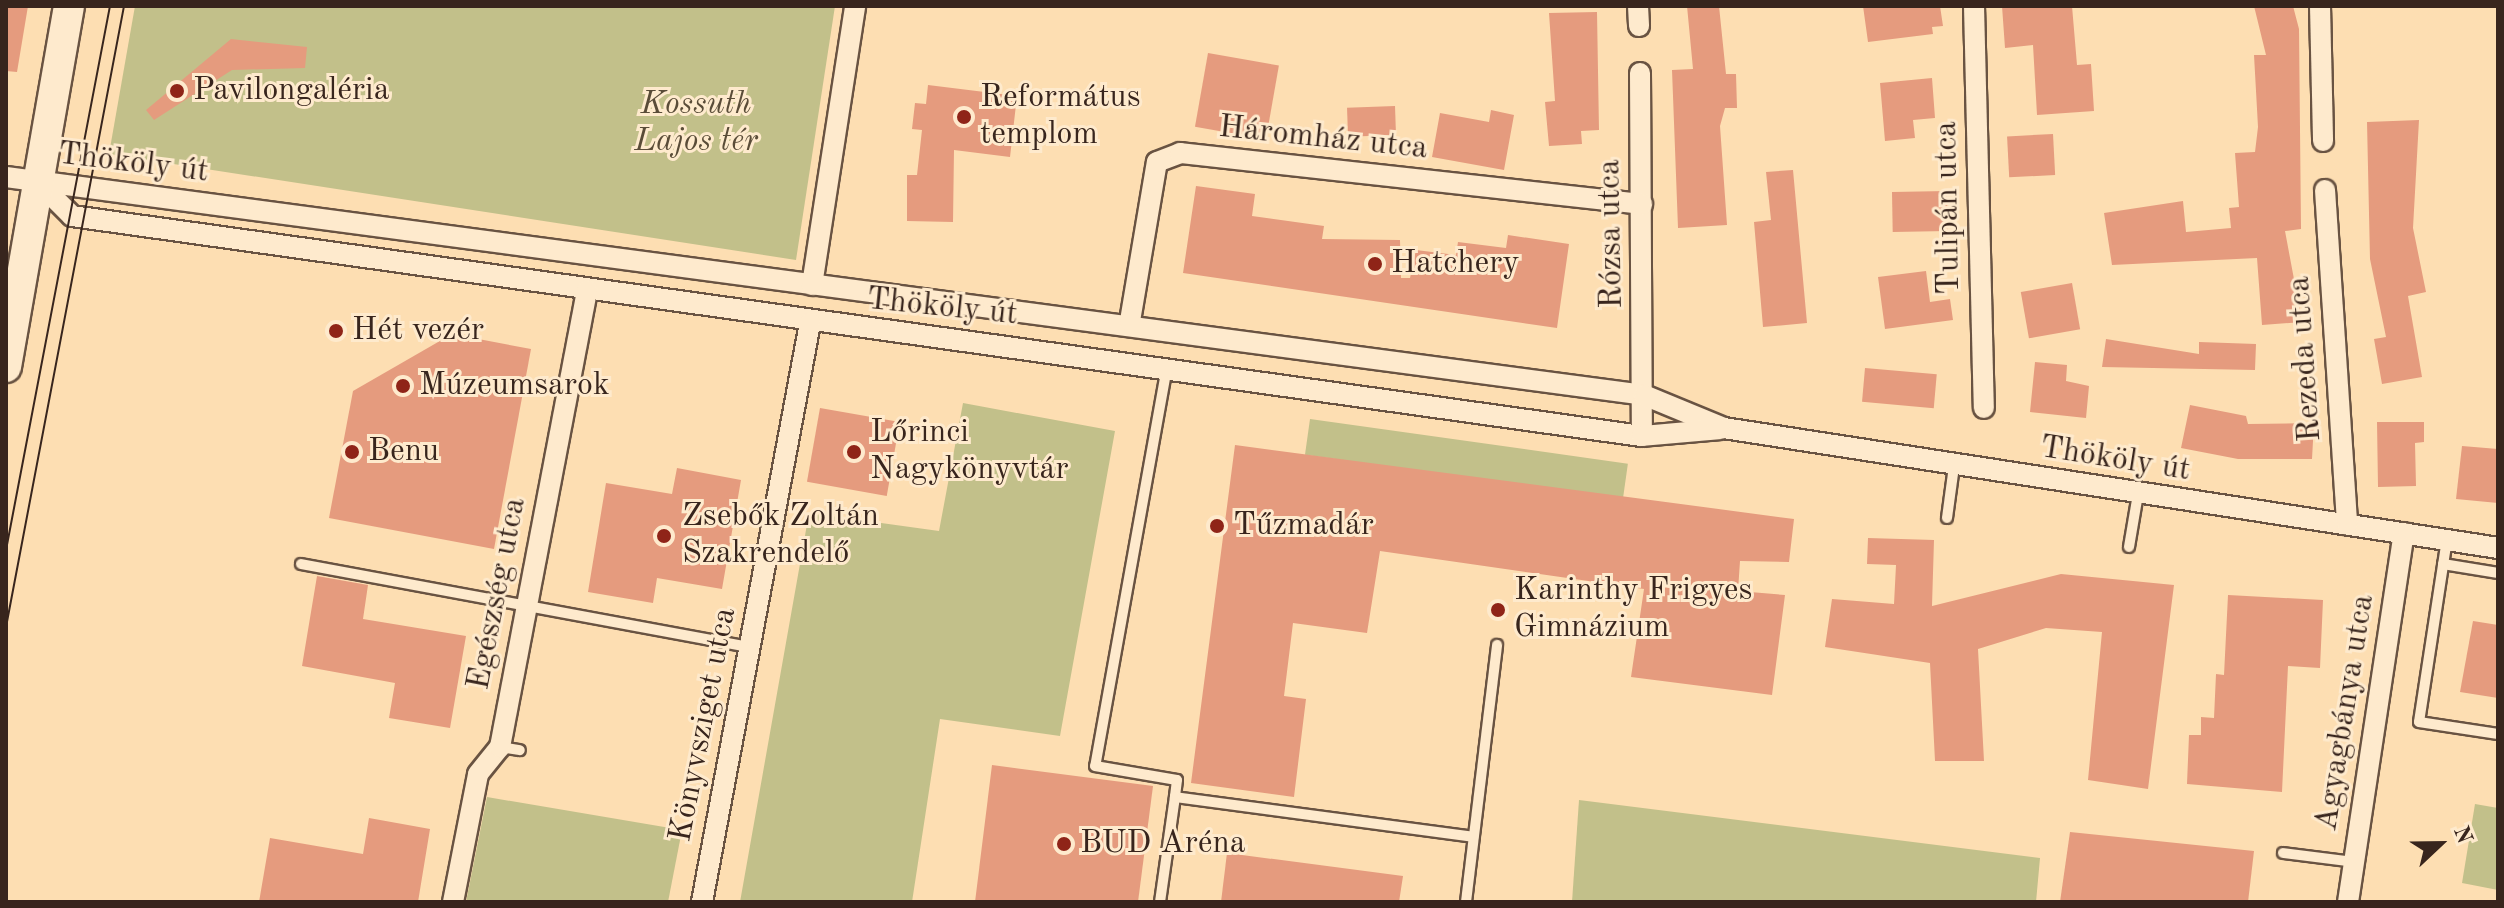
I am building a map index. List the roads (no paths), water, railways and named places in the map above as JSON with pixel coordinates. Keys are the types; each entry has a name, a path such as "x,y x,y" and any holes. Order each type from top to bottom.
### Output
{"main road":[{"path":"6,367 69,6"}],"street":[{"path":"812,285 855,6"},
{"name":"Tulipán utca","path":"1974,6 1984,408"},
{"path":"2320,6 2323,141"},
{"name":"Rózsa utca","path":"1640,73 1644,395"},
{"name":"Háromház utca","path":"1130,321 1157,162 1180,153 1642,204"},
{"path":"6,177 38,182"},
{"name":"Thököly út","path":"38,182 812,285 1130,321 1644,395 1724,428 2498,548"},
{"name":"Thököly út","path":"38,182 72,216 810,323 1167,365 1642,436 1724,428"},
{"name":"Rezeda utca","path":"2325,190 2347,524"},
{"name":"Thököly út","path":"236,239 241,208"},
{"name":"Egészség utca","path":"453,902 478,774 510,748 525,605 587,290"},
{"name":"Könyvsziget utca","path":"702,902 810,323"},
{"path":"1642,436 1644,395"},
{"name":"Agyagbánya utca","path":"2348,902 2404,533"}],"lane":[{"path":"1160,902 1177,780 1095,766 1167,365"},
{"path":"1947,518 1954,466"},
{"path":"2129,547 2138,494"},
{"path":"2447,539 2419,722 2498,734"},
{"path":"301,564 749,647"},
{"path":"2443,564 2498,573"},
{"path":"1466,902 1497,645"},
{"path":"1175,797 1473,837"},
{"path":"2283,853 2354,862"}],"tram line":[{"path":"6,550 110,6"},
{"path":"6,627 124,6"}],"place":[{"name":"Pavilongaléria","path":"177,91"},
{"name":"Református templom","path":"964,117"},
{"name":"Hatchery","path":"1375,264"},
{"name":"Hét vezér","path":"336,331"},
{"name":"Múzeumsarok","path":"403,386"},
{"name":"Benu","path":"352,452"},
{"name":"Lőrinci Nagykönyvtár","path":"854,452"},
{"name":"Tűzmadár","path":"1217,526"},
{"name":"Zsebők Zoltán Szakrendelő","path":"664,536"},
{"name":"Karinthy Frigyes Gimnázium","path":"1498,610"},
{"name":"BUD Aréna","path":"1064,844"}],"park label":[{"name":"Kossuth Lajos tér","path":"696,124"}]}
